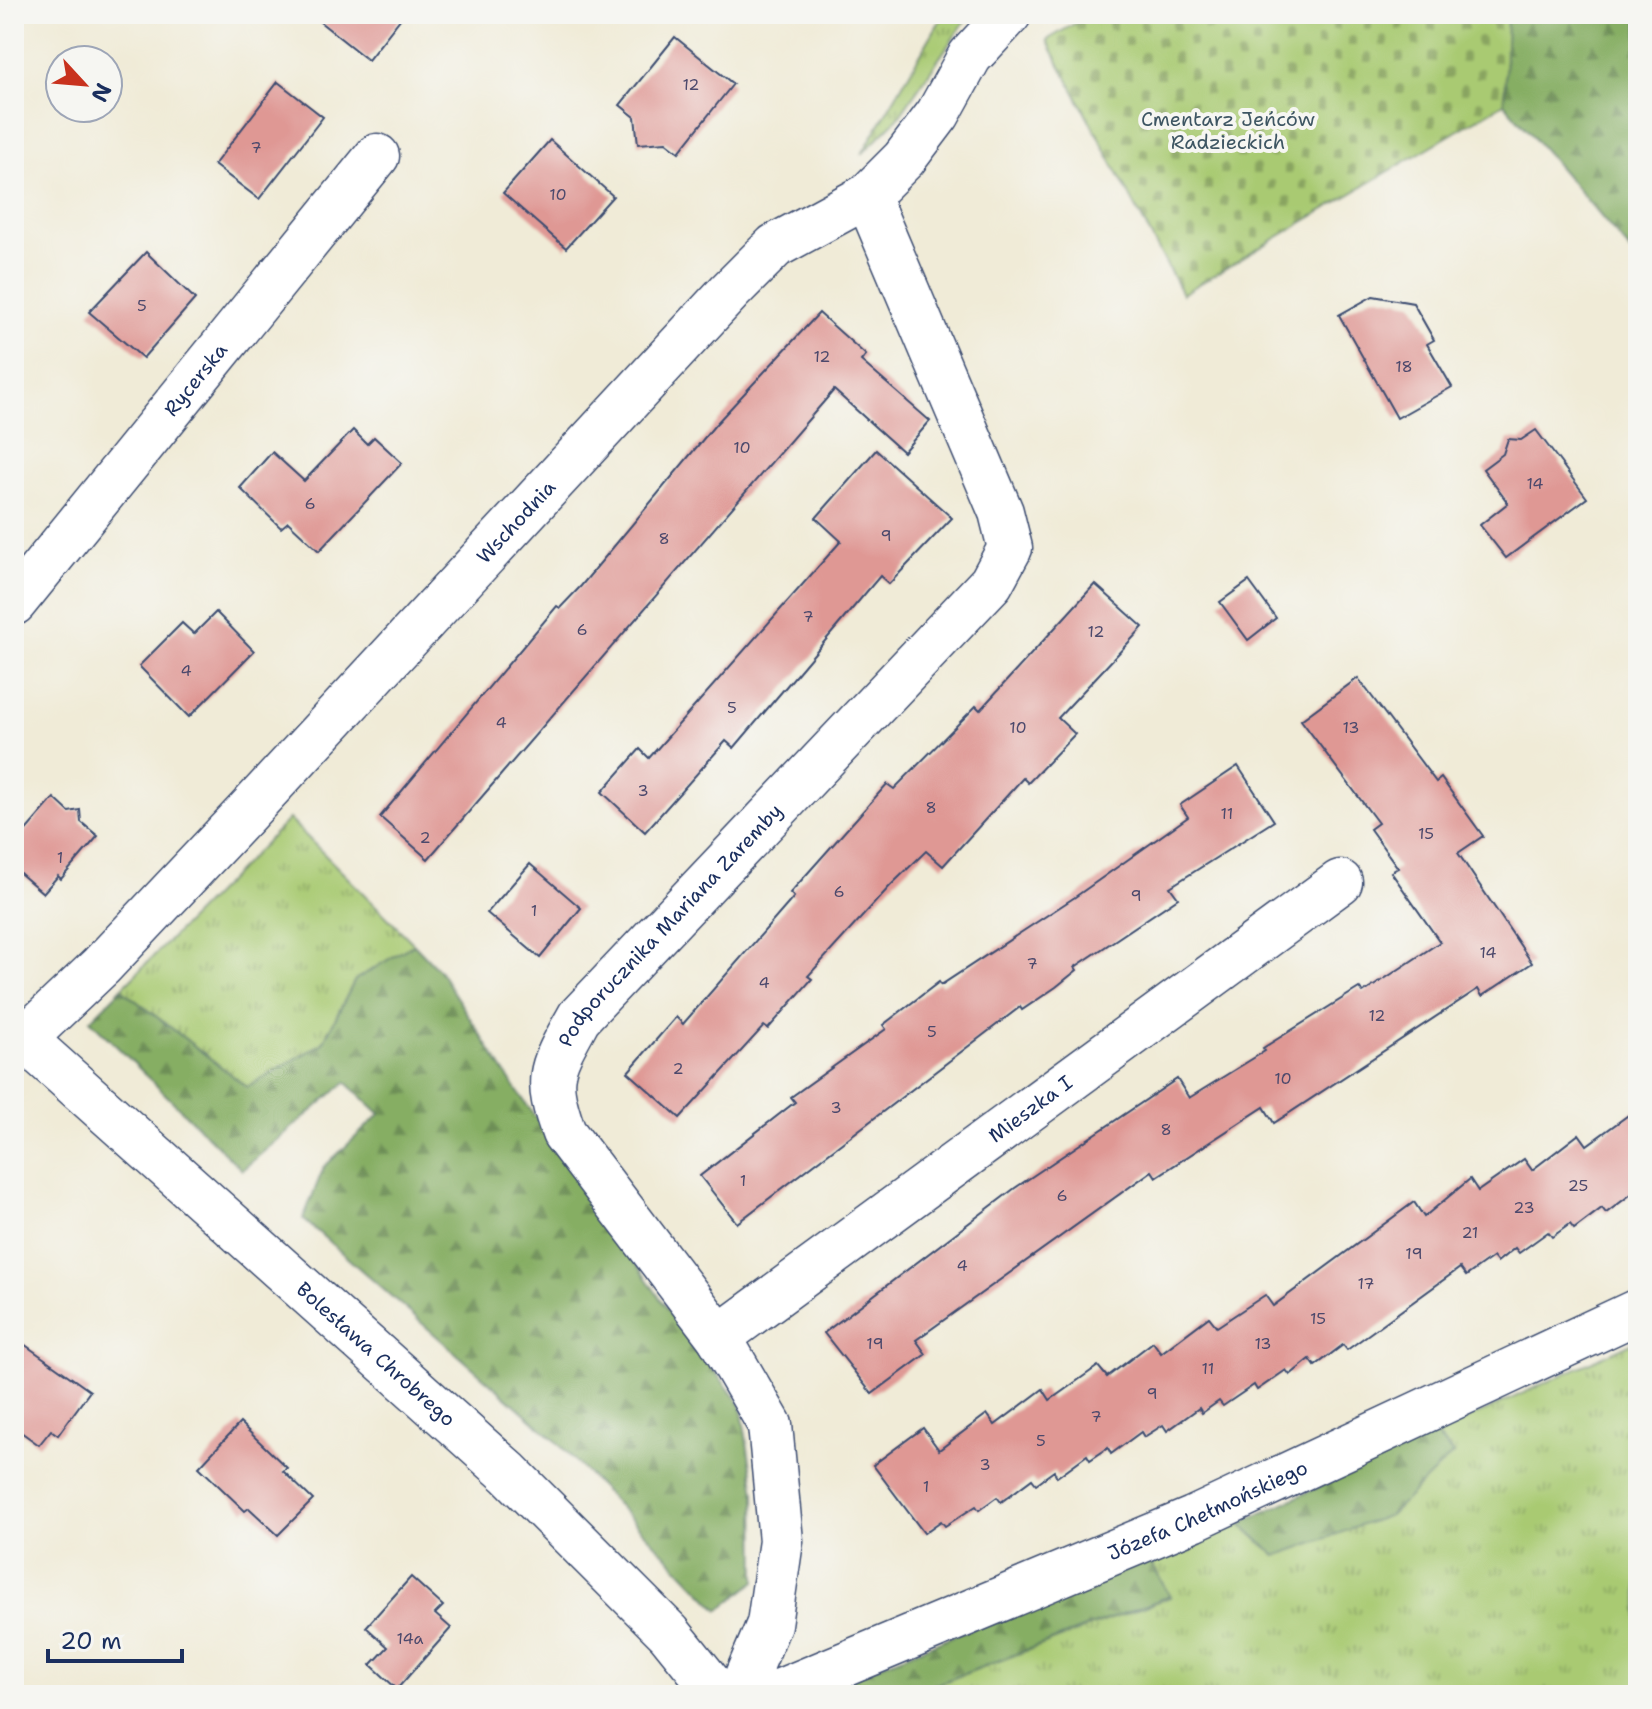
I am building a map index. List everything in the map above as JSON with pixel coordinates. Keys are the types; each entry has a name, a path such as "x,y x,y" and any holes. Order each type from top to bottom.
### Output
{"street":[{"name":"Wschodnia","path":"19,1035 101,966 775,246 867,196 904,159 938,114 970,56 1009,14"},
{"name":"Rycerska","path":"14,603 377,156"},
{"name":"Podporucznika Mariana Zaremby","path":"739,1695 769,1624 781,1541 770,1425 719,1337 564,1133 550,1096 553,1065 579,1017 991,583 1010,548 1001,512 867,196"},
{"name":"Mieszka I","path":"719,1337 1340,882"},
{"name":"Bolesława Chrobrego","path":"19,1035 509,1473 669,1633 719,1695"},
{"name":"Józefa Chełmońskiego","path":"771,1695 1193,1519 1638,1311"}],"green space":[{"path":"944,14 970,14 897,119 862,154"},
{"name":"Cmentarz Jeńców Radzieckich","path":"1091,14 1507,14 1504,103 1182,294 1047,40"},
{"path":"1507,14 1638,14 1638,260 1504,103"},
{"path":"289,819 414,944 355,980 323,1043 247,1087 121,989"},
{"path":"414,944 439,970 507,1076 675,1320 741,1405 755,1492 756,1581 719,1610 554,1439 303,1219 324,1167 380,1114 346,1082 242,1170 90,1020 121,989 247,1087 323,1043 355,980"},
{"path":"1638,1340 1638,1694 908,1695 1170,1597 1148,1558 1240,1523 1276,1556 1453,1454 1435,1434"},
{"path":"1435,1434 1453,1454 1390,1515 1276,1556 1240,1523"},
{"path":"1148,1558 1170,1596 908,1695 834,1695 828,1686"}],"building":[{"path":"310,14 404,14 368,60"},
{"path":"675,37 733,84 679,152 666,142 638,144 635,117 620,105"},
{"path":"278,82 323,117 259,199 214,165"},
{"path":"550,140 613,196 566,248 503,193"},
{"path":"146,252 195,299 143,358 89,312"},
{"path":"1373,296 1413,303 1434,340 1427,344 1452,387 1397,418 1339,315"},
{"path":"819,313 866,355 861,361 930,421 903,452 834,390 428,859 380,817 557,606 560,608 581,586 715,425"},
{"path":"353,430 367,444 374,437 402,463 319,551 288,522 281,528 240,488 272,452 304,481"},
{"path":"1536,430 1587,498 1506,558 1480,525 1508,503 1483,469 1503,454 1508,439 1521,440"},
{"path":"876,450 952,518 889,584 880,576 734,748 726,741 645,832 602,792 640,749 649,758 841,541 816,518"},
{"path":"1249,581 1276,618 1248,640 1220,602"},
{"path":"1095,584 1143,627 1058,718 1075,734 1028,783 1023,778 943,866 926,851 891,885 808,976 812,979 768,1029 764,1026 680,1118 628,1072 676,1017 683,1024 794,897 790,893 887,784 894,789 976,706 980,710"},
{"path":"216,612 254,651 189,717 139,666 182,623 194,634"},
{"path":"1358,678 1436,782 1441,778 1483,836 1458,853 1532,963 1482,996 1478,989 1274,1123 1264,1107 1156,1177 1152,1171 916,1340 926,1354 872,1394 824,1333 1015,1188 1177,1079 1189,1098 1359,988 1363,993 1440,942 1391,872 1398,868 1370,829 1378,823 1301,720"},
{"path":"1238,766 1274,821 1170,887 1178,898 1075,967 1077,970 1056,987 1022,1010 1020,1007 737,1223 700,1176 795,1102 791,1097 886,1029 883,1025 939,982 941,985 1075,897 1188,817 1180,805"},
{"path":"54,798 69,812 80,810 81,822 98,836 61,879 58,876 43,893 14,868 14,844"},
{"path":"530,864 581,908 540,958 487,913"},
{"path":"1638,1108 1638,1189 1606,1213 1602,1208 1574,1229 1570,1224 1552,1237 1548,1232 1519,1253 1515,1248 1497,1262 1493,1257 1466,1276 1460,1268 1347,1350 1343,1345 1315,1366 1310,1359 1290,1375 1286,1370 1257,1390 1254,1385 1223,1406 1219,1401 1202,1413 1199,1408 1167,1431 1163,1425 1144,1437 1141,1432 1111,1454 1108,1448 1090,1460 1087,1455 1057,1477 1054,1471 1036,1484 1032,1479 1001,1502 997,1497 979,1510 976,1506 945,1526 941,1521 924,1533 873,1465 923,1428 939,1450 987,1414 995,1425 1043,1389 1050,1400 1098,1366 1107,1377 1153,1342 1161,1353 1209,1317 1217,1327 1265,1295 1273,1306 1414,1202 1424,1217 1470,1179 1478,1191 1524,1159 1532,1170 1579,1134 1587,1145"},
{"path":"14,1337 90,1391 58,1435 51,1430 39,1445 14,1427"},
{"path":"240,1423 287,1468 283,1471 313,1500 278,1535 249,1508 245,1511 199,1467"},
{"path":"411,1577 443,1606 435,1614 451,1628 397,1689 371,1665 388,1647 366,1627"}]}
